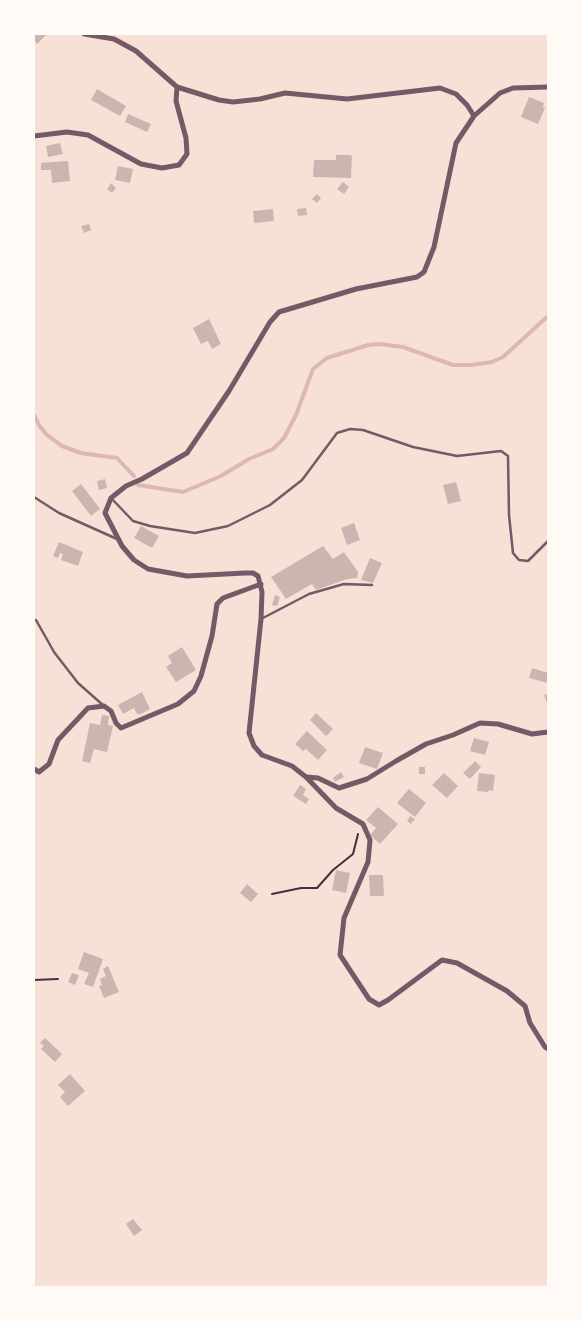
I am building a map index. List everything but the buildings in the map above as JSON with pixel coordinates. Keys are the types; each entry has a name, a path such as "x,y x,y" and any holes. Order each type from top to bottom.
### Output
{"street":[{"path":"84,34 114,40 136,51 177,87 219,100 233,102 260,99 285,93 347,100 440,88 456,94 474,116"},
{"path":"34,136 67,132 88,135 140,164 162,168 179,166 187,154 186,138 176,101 177,87"},
{"path":"548,87 514,88 500,93 474,116 456,143 434,247 424,272 417,277 356,289 279,312 270,322 224,398 187,453 126,486 111,498 104,513 119,540 134,560 148,569 187,576 253,573 258,576 262,592 261,619 249,733 254,746 262,755 292,766 306,777 336,808 363,824 370,840 368,862 344,918 340,955 369,999 379,1005 442,960 457,963 507,991 525,1006 530,1023 548,1049"},
{"path":"34,769 39,772 49,764 58,740 88,708 104,706 111,712 116,724 121,728 178,704 194,691 201,676 212,636 217,604 223,598 261,584"},
{"path":"306,777 318,778 339,788 367,780 396,760 426,744 480,723 498,724 532,734 548,732"}],"lane":[{"path":"111,498 134,521 150,526 195,533 228,526 270,505 302,480 338,434 350,429 363,430 413,447 457,456 501,451 508,456 509,515 513,553 519,560 528,560 548,541"},
{"path":"34,497 59,514 119,540"},
{"path":"261,619 309,594 344,584 372,584"},
{"path":"36,620 54,652 78,683 104,706"}],"path":[{"path":"272,894 301,888 317,888 333,870 354,854 358,834 363,824"},
{"path":"34,980 58,979"}],"waterway":[{"path":"138,485 183,492 221,476 249,459 273,449 284,438 296,415 313,369 327,358 368,345 380,344 403,347 453,365 492,362 503,357 548,316"},
{"path":"34,415 46,434 62,446 81,453 117,458 134,476"}]}
